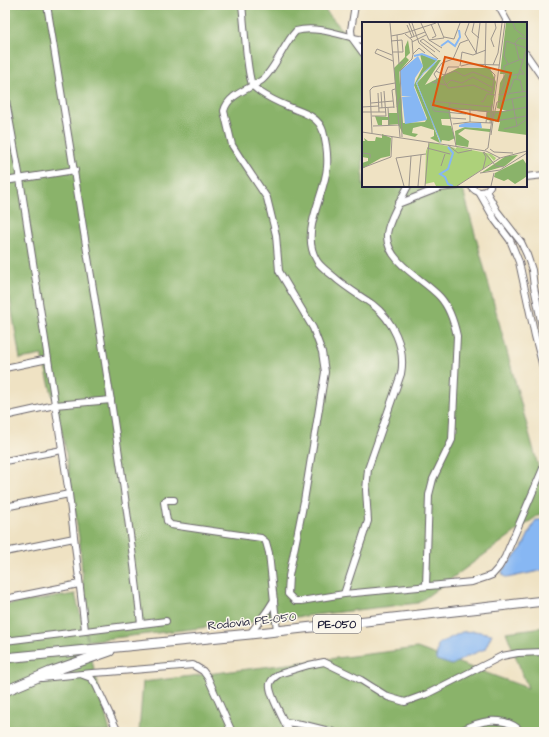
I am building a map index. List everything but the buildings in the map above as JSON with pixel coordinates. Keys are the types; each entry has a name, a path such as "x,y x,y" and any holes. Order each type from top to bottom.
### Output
{"main road":[{"name":"Rodovia PE-050","path":"5,658 250,634 544,601"},
{"name":"Rodovia PE-050","path":"5,691 78,661 130,645"}],"street":[{"path":"47,5 75,170 111,400 132,545 140,624"},
{"path":"242,5 249,73 253,86 270,99 313,118 320,123 323,130 326,145 327,167 313,222 312,237 314,252 317,260 320,265 337,280 382,313 396,335 402,354 400,374 368,469 366,486 368,521 344,594"},
{"path":"355,5 351,30 352,38 362,51"},
{"path":"498,5 507,22"},
{"path":"362,40 318,30 304,29 296,31 268,74 253,86 243,90 231,100 225,107 224,111 232,145 267,198 276,235 279,271 313,328 322,352 325,372 304,501 289,576 288,594 295,601 301,601 344,594 472,582 487,577 495,572 505,557 544,466"},
{"path":"527,55 544,80"},
{"path":"5,96 20,179 69,494 85,630"},
{"path":"5,181 75,170"},
{"path":"527,177 544,175"},
{"path":"407,187 398,204 388,228 387,236 389,248 407,269 440,297 447,307 454,322 457,336 452,440 433,478 429,495 426,586"},
{"path":"435,187 439,188"},
{"path":"398,204 439,188 448,187"},
{"path":"472,187 479,192 495,220 510,240 519,262 544,371"},
{"path":"479,192 488,188 497,211 521,242 528,255 544,336"},
{"path":"5,368 48,359"},
{"path":"5,416 55,405 111,400"},
{"path":"5,461 62,450"},
{"path":"5,507 69,494"},
{"path":"174,500 166,500 164,502 167,521 173,526 263,539 267,544 277,631"},
{"path":"5,552 74,538"},
{"path":"5,599 80,584"},
{"path":"250,634 267,612 274,600"},
{"path":"5,641 166,621"},
{"path":"289,732 271,694 271,681 278,674 324,662 361,680 388,697 404,702 428,694 502,656 518,653 544,652"},
{"path":"34,679 193,665 203,671 208,678 232,732"},
{"path":"79,674 90,678 96,685 118,732"},
{"path":"459,732 474,724 495,721 512,723 522,732"},
{"path":"285,722 301,724 333,732"}],"green space":[{"path":"5,5 321,5 362,53 362,187 462,187 544,488 544,511 418,603 87,641 110,732 5,732 5,605 75,594 87,639 80,544 64,441 42,355 20,359 5,269"},
{"path":"544,627 544,732 139,732 143,682 417,648 528,688 506,632"}],"water":[{"path":"536,520 544,520 544,570 507,578 503,575 502,571 522,548"},
{"path":"475,631 492,634 485,649 452,665 436,660 438,644 462,632"}]}
